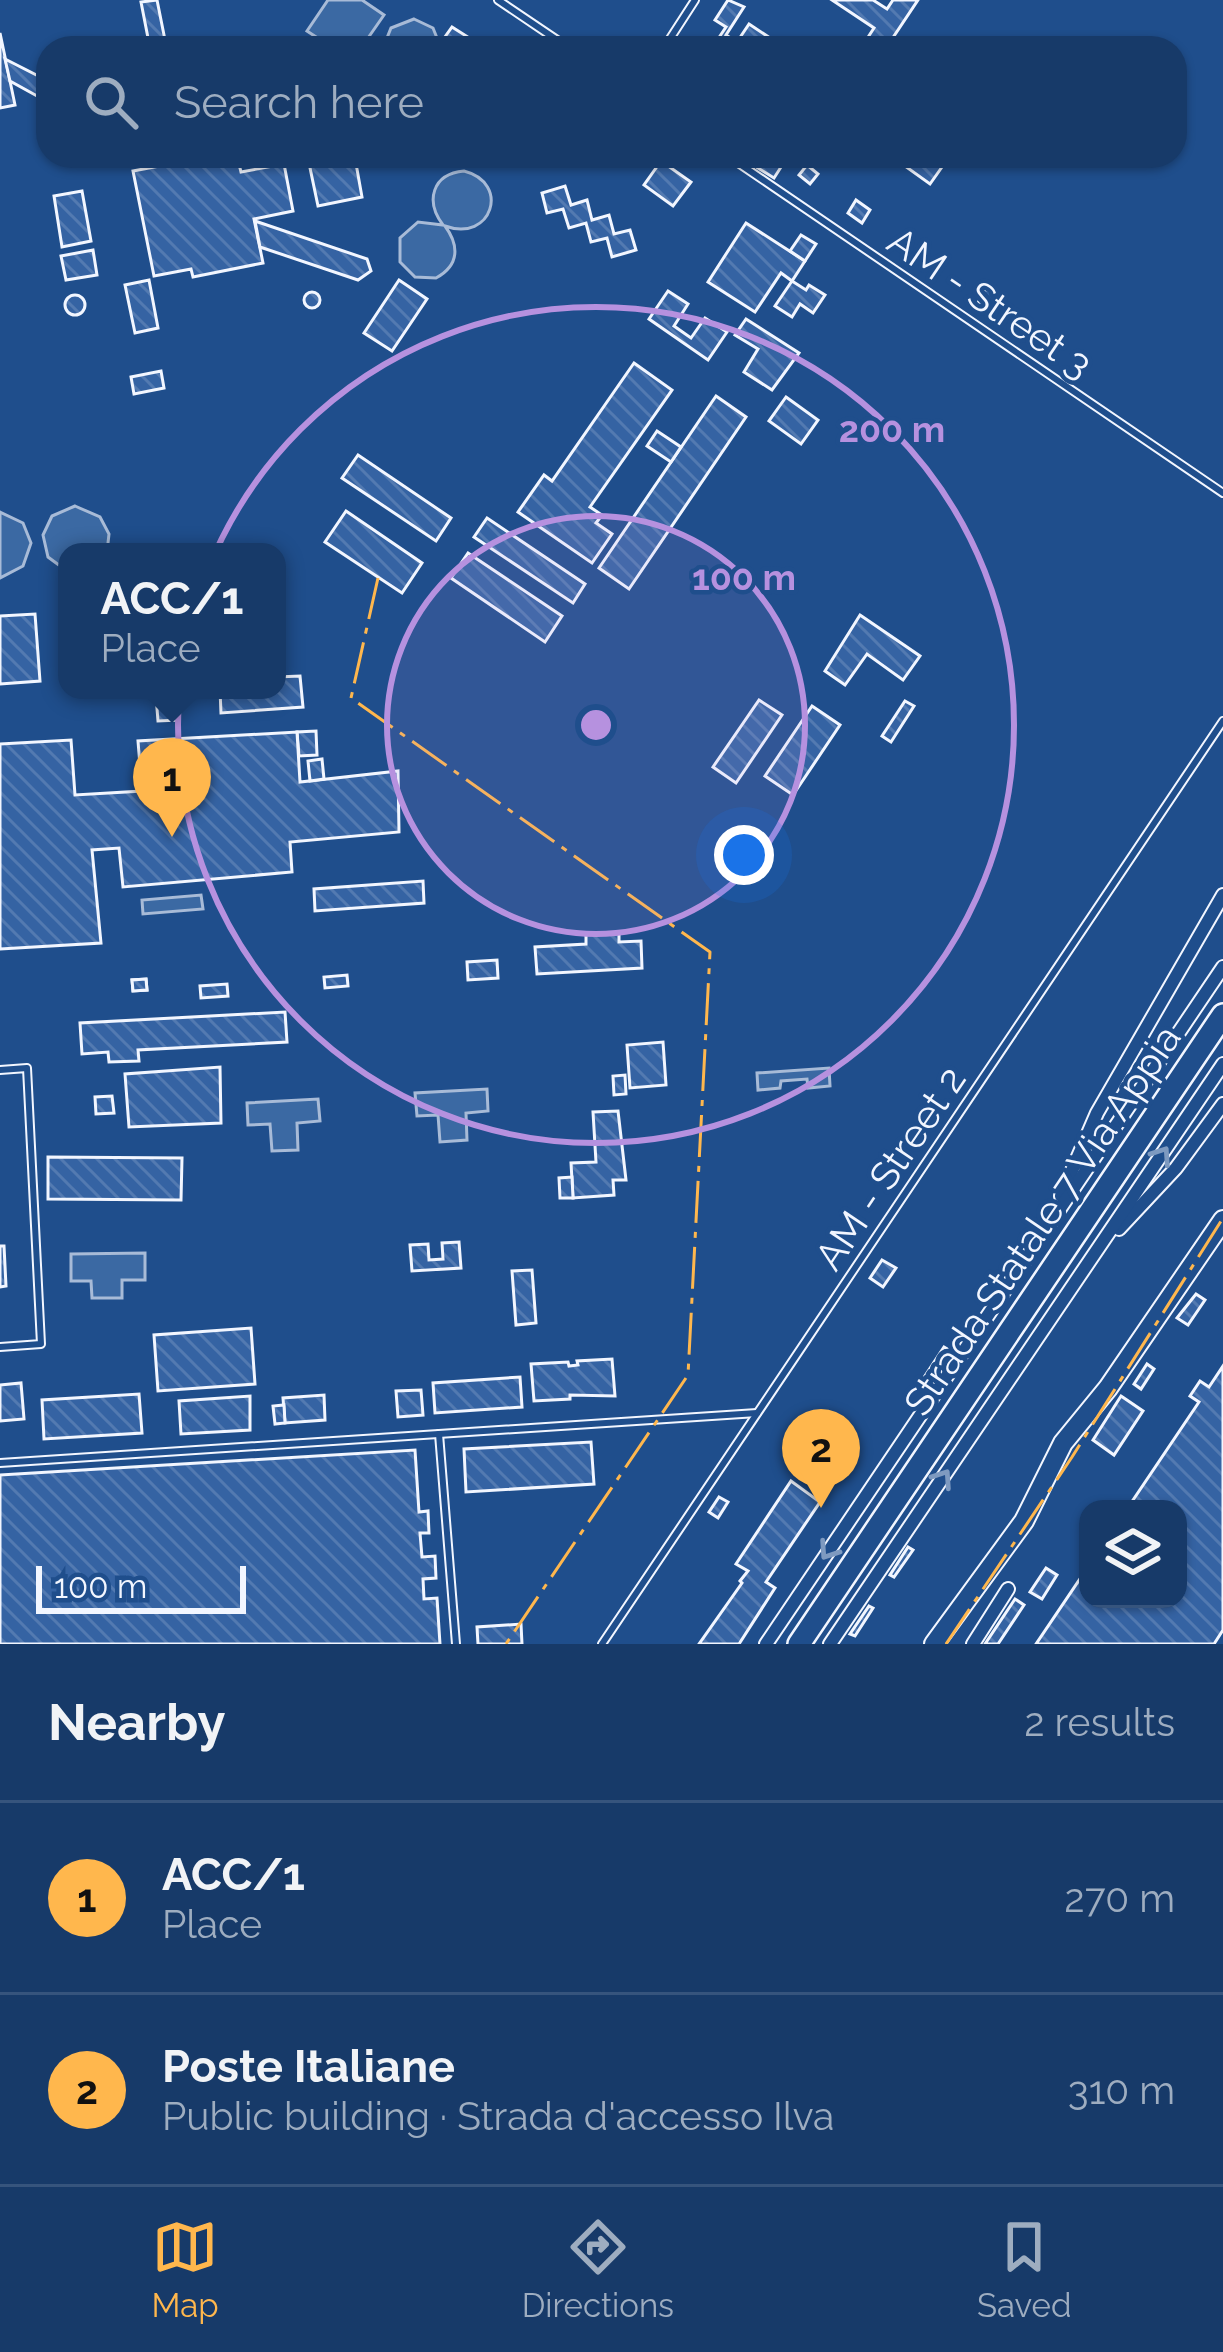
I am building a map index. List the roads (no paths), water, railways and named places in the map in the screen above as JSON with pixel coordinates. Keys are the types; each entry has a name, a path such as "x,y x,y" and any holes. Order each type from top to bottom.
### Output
{"main road":[{"name":"Strada Statale 7 Via Appia","path":"800,1644 1223,1015"}],"street":[{"path":"1049,1225 1097,1113 1223,895"},
{"path":"766,1644 1223,967"},
{"path":"830,1644 1223,1064"},
{"path":"1090,1261 1176,1168 1223,1104"},
{"path":"934,1644 1024,1521 1063,1444 1108,1388 1223,1220"},
{"path":"973,1644 1008,1589"}],"lane":[{"path":"498,0 550,36"},
{"path":"672,36 695,0"},
{"name":"AM - Street 3","path":"746,168 1223,493"},
{"name":"AM - Street 2","path":"602,1644 1223,722"},
{"path":"0,1070 27,1068 41,1344 0,1346"},
{"path":"0,1463 757,1413"},
{"path":"439,1434 456,1644"}],"water":[{"path":"328,0 362,0 384,15 369,36 315,36 307,31"},
{"path":"414,19 433,28 436,36 388,36 391,28"},
{"path":"464,171 487,187 490,209 474,226 445,226 455,247 450,267 436,278 415,277 400,262 400,238 418,222 443,225 434,207 435,190 445,177"},
{"path":"75,506 100,517 109,534 108,543 58,543 58,564 48,557 43,535 52,516"},
{"path":"0,512 23,523 31,543 23,566 0,578"},
{"path":"201,895 203,909 143,914 142,900"},
{"path":"829,1068 830,1086 808,1088 807,1079 781,1081 780,1088 758,1090 757,1073"},
{"path":"487,1089 488,1111 466,1113 467,1140 440,1142 438,1115 417,1116 415,1093"},
{"path":"318,1099 320,1121 297,1123 298,1150 272,1151 270,1124 248,1125 247,1103"},
{"path":"145,1253 145,1280 122,1280 122,1298 92,1298 91,1281 71,1281 71,1254"}],"place":[{"name":"ACC/1","path":"172,837"},
{"name":"Poste Italiane","path":"821,1508"}]}
